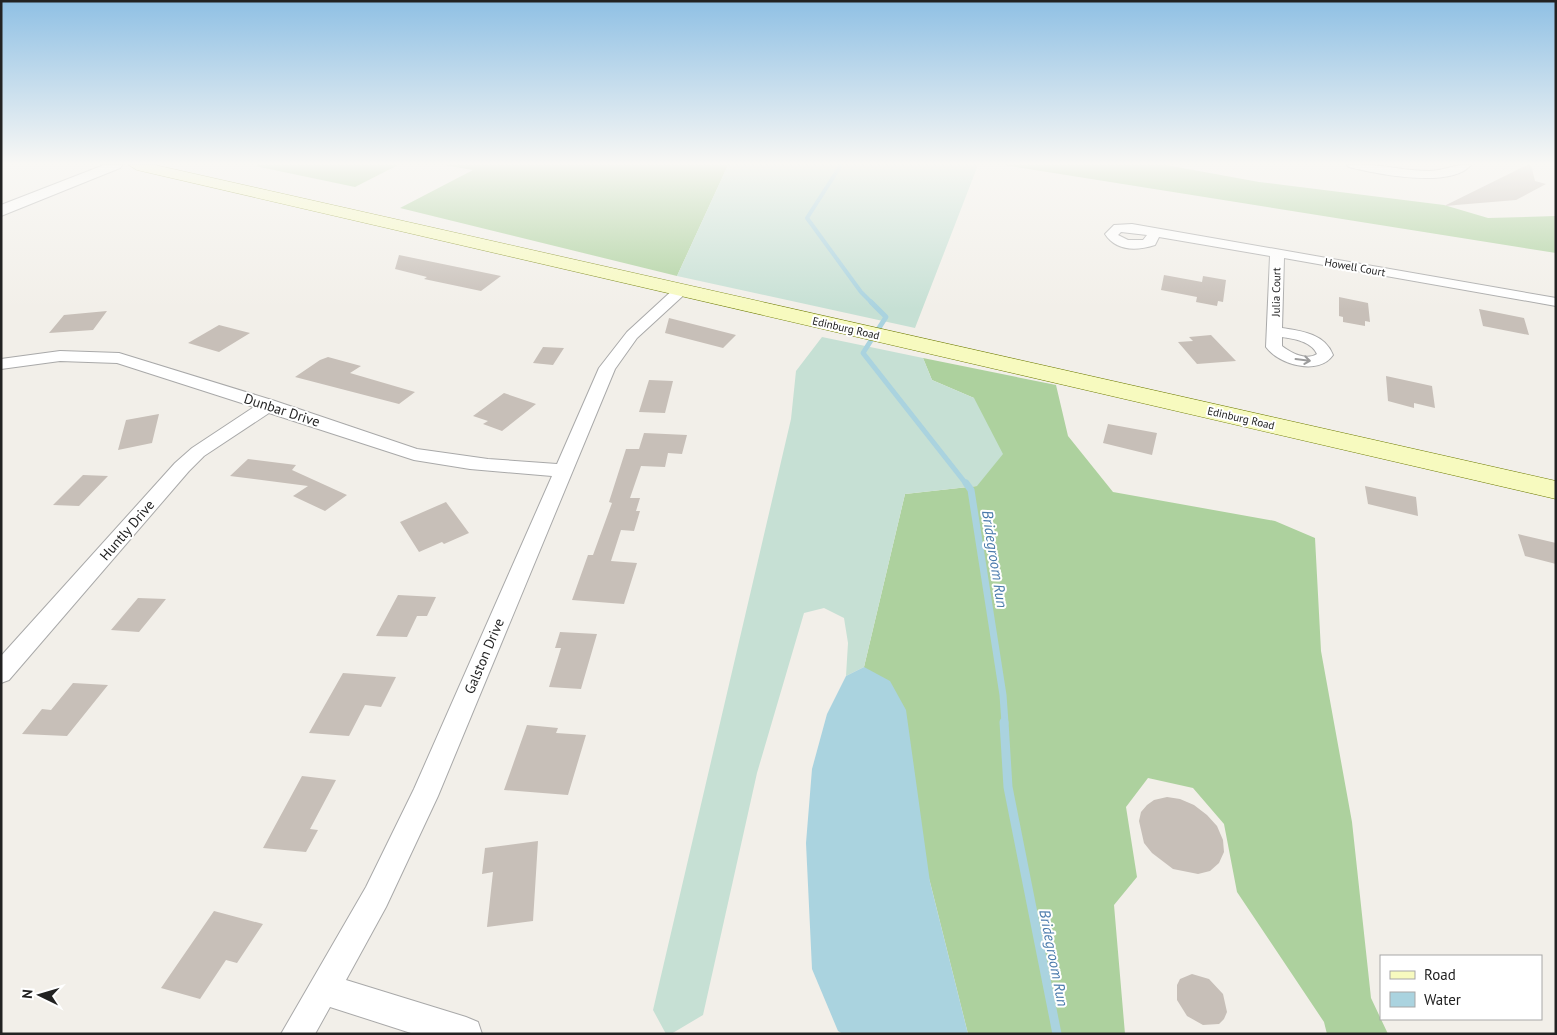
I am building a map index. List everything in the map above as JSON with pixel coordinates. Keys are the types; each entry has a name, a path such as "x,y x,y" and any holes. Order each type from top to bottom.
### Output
{"main road":[{"name":"Edinburg Road","path":"347,213 1556,490"}],"street":[{"name":"Howell Court","path":"1155,232 1556,302"},
{"name":"Julia Court","path":"1275,331 1277,253"},
{"name":"Galston Drive","path":"297,1034 376,897 424,796 607,368 614,356 632,335 681,290"},
{"name":"Dunbar Drive","path":"1,364 54,355 100,355 119,358 423,456 489,466 563,470"},
{"name":"Huntly Drive","path":"1,672 182,467 198,452 269,405"},
{"path":"324,989 466,1034"}],"green space":[{"path":"422,213 706,213 677,276"},
{"path":"706,213 959,213 915,328 677,276"},
{"path":"1307,213 1472,213 1488,218 1556,216 1556,253"},
{"path":"822,337 923,358 932,380 974,398 1003,454 977,486 905,494 864,667 846,676 848,643 844,618 824,608 804,613 757,773 703,1015 671,1034 666,1034 653,1010 791,419 796,371"},
{"path":"923,358 1056,385 1068,436 1113,492 1275,521 1315,538 1321,651 1352,822 1371,998 1388,1034 1327,1034 1324,1022 1237,892 1224,824 1193,788 1148,778 1126,807 1137,877 1114,905 1125,1034 968,1034 930,882 864,667 905,494 977,486 974,398 932,380"}],"water":[{"path":"864,667 890,681 906,710 930,882 968,1034 843,1034 838,1031 812,969 806,843 812,769 827,714 846,676"}],"building":[{"path":"399,255 501,276 481,291 424,279 427,277 395,269"},
{"path":"1164,275 1202,282 1203,276 1226,280 1223,302 1218,301 1217,306 1196,302 1197,297 1161,290"},
{"path":"1339,297 1368,303 1370,322 1365,321 1365,326 1343,322 1343,317 1339,316"},
{"path":"1479,309 1524,318 1529,335 1483,326"},
{"path":"107,311 93,330 49,333 64,315"},
{"path":"669,318 736,335 723,348 665,333"},
{"path":"219,325 250,333 219,352 188,343"},
{"path":"1211,335 1236,361 1197,364 1178,342 1193,341 1189,337"},
{"path":"543,347 564,348 553,365 533,363"},
{"path":"328,357 361,366 350,373 415,392 399,404 295,377 320,360"},
{"path":"1386,376 1432,386 1435,408 1414,403 1414,408 1388,401"},
{"path":"649,380 673,381 665,413 639,412"},
{"path":"504,393 536,404 502,431 483,424 488,421 473,416"},
{"path":"159,414 152,443 118,450 126,420"},
{"path":"1108,424 1157,433 1152,455 1103,443"},
{"path":"644,433 687,435 682,454 668,453 665,467 641,466 630,498 640,498 636,511 640,511 634,531 621,530 611,561 637,563 624,604 572,600 588,555 593,555 612,503 609,502 626,449 639,449"},
{"path":"248,459 296,465 292,470 347,495 325,511 293,496 308,486 230,476"},
{"path":"83,475 108,476 79,506 53,505"},
{"path":"1365,486 1416,497 1418,516 1368,504"},
{"path":"446,502 469,533 419,552 400,522"},
{"path":"1518,534 1556,543 1556,564 1525,556"},
{"path":"398,595 436,597 427,616 417,616 407,637 376,636"},
{"path":"138,598 166,599 139,632 111,630"},
{"path":"560,632 597,634 581,689 549,687 561,648 555,648"},
{"path":"343,673 396,677 381,707 365,705 349,736 309,733"},
{"path":"73,683 108,685 67,736 22,734 42,709 51,710"},
{"path":"527,725 558,728 556,733 586,735 568,795 504,790"},
{"path":"302,776 336,780 310,829 318,830 306,852 263,848"},
{"path":"1167,797 1180,799 1194,805 1217,826 1223,840 1224,852 1219,863 1210,871 1198,874 1173,869 1152,853 1144,843 1139,821 1141,812 1154,800"},
{"path":"538,841 533,921 487,927 493,872 482,874 485,848"},
{"path":"214,911 263,924 237,963 226,960 200,999 161,988"},
{"path":"1192,974 1209,979 1223,994 1227,1012 1219,1024 1203,1025 1187,1016 1177,1000 1177,985 1180,979"}],"waterway":[{"name":"Bridegroom Run","path":"810,213 807,218 861,292 886,317 863,353 967,485"},
{"name":"Bridegroom Run","path":"966,483 971,490 1003,695 1005,723"},
{"name":"Bridegroom Run","path":"1004,722 1008,787 1057,1034"}]}
